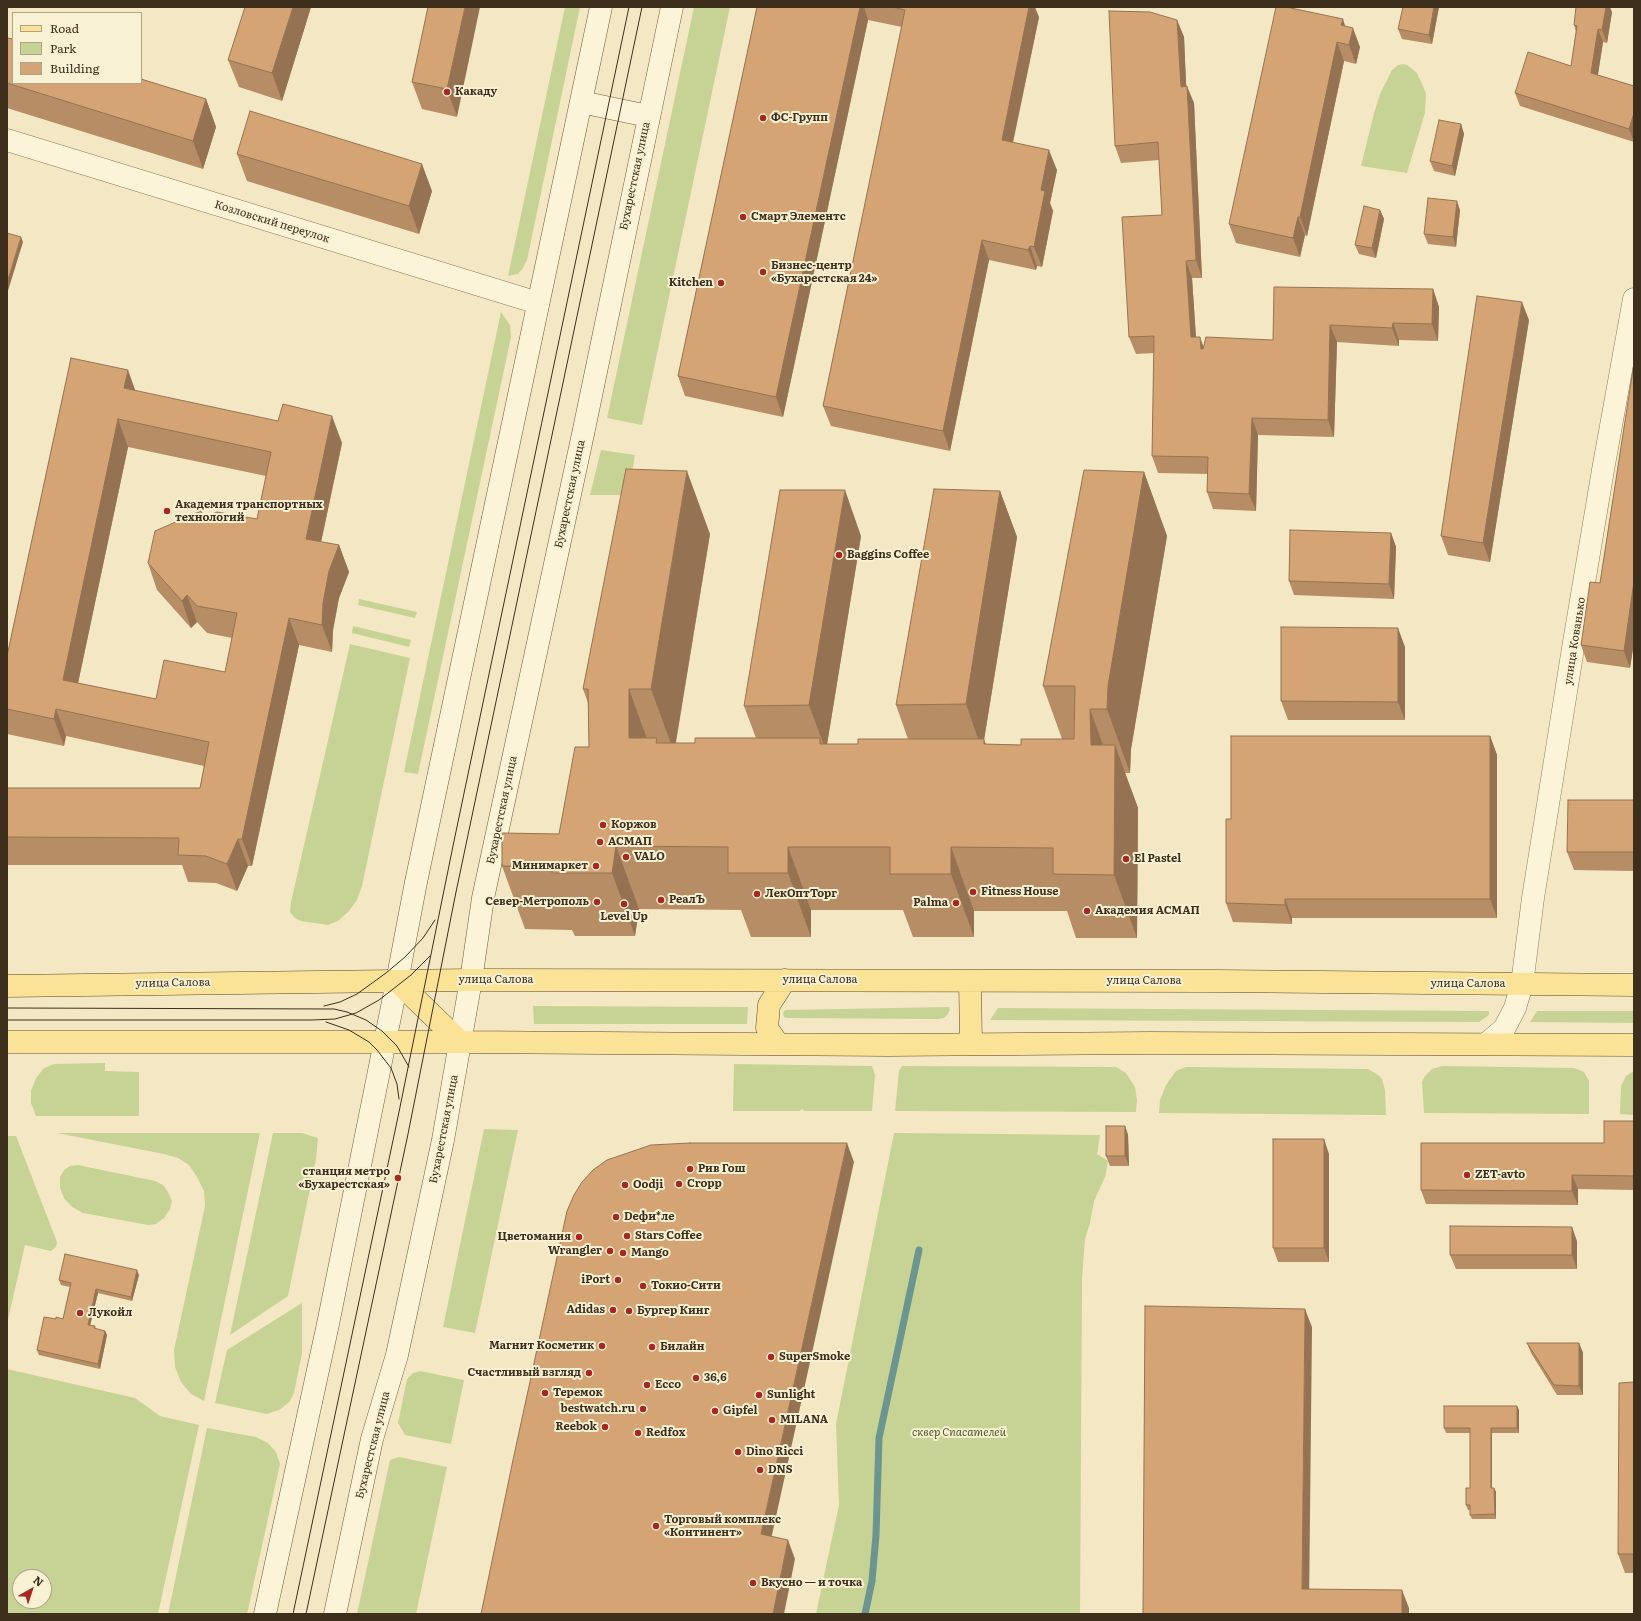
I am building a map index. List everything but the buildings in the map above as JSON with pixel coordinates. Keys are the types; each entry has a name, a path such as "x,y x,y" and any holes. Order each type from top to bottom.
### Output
{"main road":[{"path":"264,1614 328,1324 416,882 601,7"},
{"name":"Бухарестская улица","path":"335,1614 372,1439 397,1355 443,1140 471,980 483,898 583,434 648,116 672,7"},
{"path":"581,102 648,116"},
{"name":"Козловский переулок","path":"7,140 538,303"},
{"name":"улица Кованько","path":"1486,1044 1504,1029 1515,1008 1522,984 1533,898 1574,642 1634,299"},
{"name":"улица Салова","path":"7,986 471,980 970,980 1634,985"},
{"path":"778,1044 767,1028 769,1005 785,980"},
{"path":"970,980 971,1044"},
{"path":"397,981 460,1042"},
{"path":"7,1042 778,1044 1158,1042 1634,1045"}],"green space":[{"path":"565,7 580,7 527,260 518,274 508,276"},
{"path":"694,7 730,7 642,425 607,418"},
{"path":"1398,65 1407,65 1417,73 1426,93 1425,113 1407,173 1361,166 1380,94 1392,70"},
{"path":"501,312 510,325 511,337 418,774 404,772"},
{"path":"601,450 635,455 628,495 590,495"},
{"path":"359,599 417,612 415,618 358,605"},
{"path":"353,626 411,640 409,647 352,633"},
{"path":"350,644 410,658 362,886 357,900 349,911 338,921 328,925 301,921 295,918 290,912 291,902"},
{"path":"533,1006 748,1007 747,1024 534,1024"},
{"path":"949,1007 950,1010 948,1014 944,1018 938,1019 787,1018 784,1017 783,1013 785,1010"},
{"path":"998,1008 1489,1011 1489,1015 1479,1022 990,1020"},
{"path":"1537,1011 1634,1011 1634,1023 1530,1022"},
{"path":"105,1063 105,1071 139,1072 139,1116 36,1116 31,1103 31,1091 36,1078 44,1068 54,1064"},
{"path":"734,1064 872,1066 875,1075 872,1111 804,1111 801,1109 800,1111 733,1111"},
{"path":"902,1066 1116,1067 1126,1073 1135,1087 1137,1100 1136,1112 895,1111 899,1071"},
{"path":"1442,1066 1574,1068 1584,1072 1589,1081 1589,1114 1424,1113 1422,1082 1425,1076 1432,1069"},
{"path":"1186,1067 1368,1069 1382,1079 1385,1090 1386,1115 1159,1113 1160,1100 1166,1085 1176,1071"},
{"path":"1634,1071 1634,1115 1620,1114 1621,1086 1626,1076"},
{"path":"484,1129 518,1130 475,1333 443,1327"},
{"path":"57,1133 260,1133 204,1401 191,1394 181,1382 175,1367 174,1350 205,1206 204,1191 197,1177 189,1165 178,1158"},
{"path":"273,1133 302,1133 318,1138 316,1159 288,1296 230,1335"},
{"name":"cквер Спасателей","path":"894,1133 1100,1135 1097,1154 1108,1161 1105,1177 1094,1201 1085,1239 1082,1279 1080,1614 816,1614 839,1505 836,1424"},
{"path":"7,1136 16,1136 57,1242 56,1247 51,1251 25,1245 7,1324"},
{"path":"78,1165 155,1181 163,1185 168,1192 172,1201 170,1209 164,1218 156,1224 148,1225 83,1213 72,1207 64,1198 60,1188 60,1177 64,1170 70,1166"},
{"path":"302,1303 302,1353 294,1393 290,1401 281,1409 267,1414 215,1403 227,1350"},
{"path":"7,1369 135,1398 160,1416 199,1425 158,1614 7,1614"},
{"path":"420,1371 464,1380 451,1444 405,1435 398,1423 407,1379 413,1373"},
{"path":"207,1428 256,1437 268,1443 276,1452 280,1464 247,1614 168,1614"},
{"path":"399,1457 447,1467 416,1614 357,1614 390,1460"}],"waterway":[{"path":"865,1614 872,1581 876,1535 879,1438 919,1250"}],"tram line":[{"path":"293,1614 629,7"},
{"path":"306,1614 408,1134 456,892 642,7"},
{"path":"324,1006 340,1002 357,994 386,973 405,957 423,938 435,920"},
{"path":"7,1020 335,1019 356,1013 379,1000 411,975 430,956"},
{"path":"7,1008 334,1009 347,1012 366,1020 382,1031 397,1046 409,1067"},
{"path":"326,1022 349,1030 369,1042 377,1050 391,1068 397,1084 399,1099"}],"place":[{"name":"Какаду","path":"447,92"},
{"name":"ФС-Групп","path":"763,118"},
{"name":"Смарт Элементс","path":"743,217"},
{"name":"Бизнес-центр «Бухарестская 24»","path":"763,272"},
{"name":"Kitchen","path":"721,283"},
{"name":"Академия транспортных технологий","path":"167,511"},
{"name":"Baggins Coffee","path":"839,555"},
{"name":"Коржов","path":"603,825"},
{"name":"АСМАП","path":"600,842"},
{"name":"VALO","path":"626,857"},
{"name":"El Pastel","path":"1126,859"},
{"name":"Минимаркет","path":"596,866"},
{"name":"Fitness House","path":"973,892"},
{"name":"ЛекОптТорг","path":"757,894"},
{"name":"РеалЪ","path":"661,900"},
{"name":"Север-Метрополь","path":"597,902"},
{"name":"Palma","path":"956,903"},
{"name":"Level Up","path":"624,904"},
{"name":"Академия АСМАП","path":"1087,911"},
{"name":"Рив Гош","path":"690,1169"},
{"name":"ZET-avto","path":"1467,1175"},
{"name":"станция метро «Бухарестская»","path":"398,1178"},
{"name":"Cropp","path":"679,1184"},
{"name":"Oodji","path":"625,1185"},
{"name":"Dефи*ле","path":"616,1217"},
{"name":"Stars Coffee","path":"627,1236"},
{"name":"Цветомания","path":"579,1237"},
{"name":"Wrangler","path":"610,1251"},
{"name":"Mango","path":"623,1253"},
{"name":"iPort","path":"618,1280"},
{"name":"Токио-Сити","path":"643,1286"},
{"name":"Adidas","path":"613,1310"},
{"name":"Бургер Кинг","path":"629,1311"},
{"name":"Лукойл","path":"80,1313"},
{"name":"Магнит Косметик","path":"602,1346"},
{"name":"Билайн","path":"652,1347"},
{"name":"SuperSmoke","path":"771,1357"},
{"name":"Счастливый взгляд","path":"589,1373"},
{"name":"36,6","path":"696,1378"},
{"name":"Ecco","path":"647,1385"},
{"name":"Теремок","path":"545,1393"},
{"name":"Sunlight","path":"759,1395"},
{"name":"bestwatch.ru","path":"643,1409"},
{"name":"Gipfel","path":"715,1411"},
{"name":"MILANA","path":"772,1420"},
{"name":"Reebok","path":"605,1427"},
{"name":"Redfox","path":"638,1433"},
{"name":"Dino Ricci","path":"738,1452"},
{"name":"DNS","path":"760,1470"},
{"name":"Торговый комплекс «Континент»","path":"656,1526"},
{"name":"Вкусно — и точка","path":"753,1583"}]}
